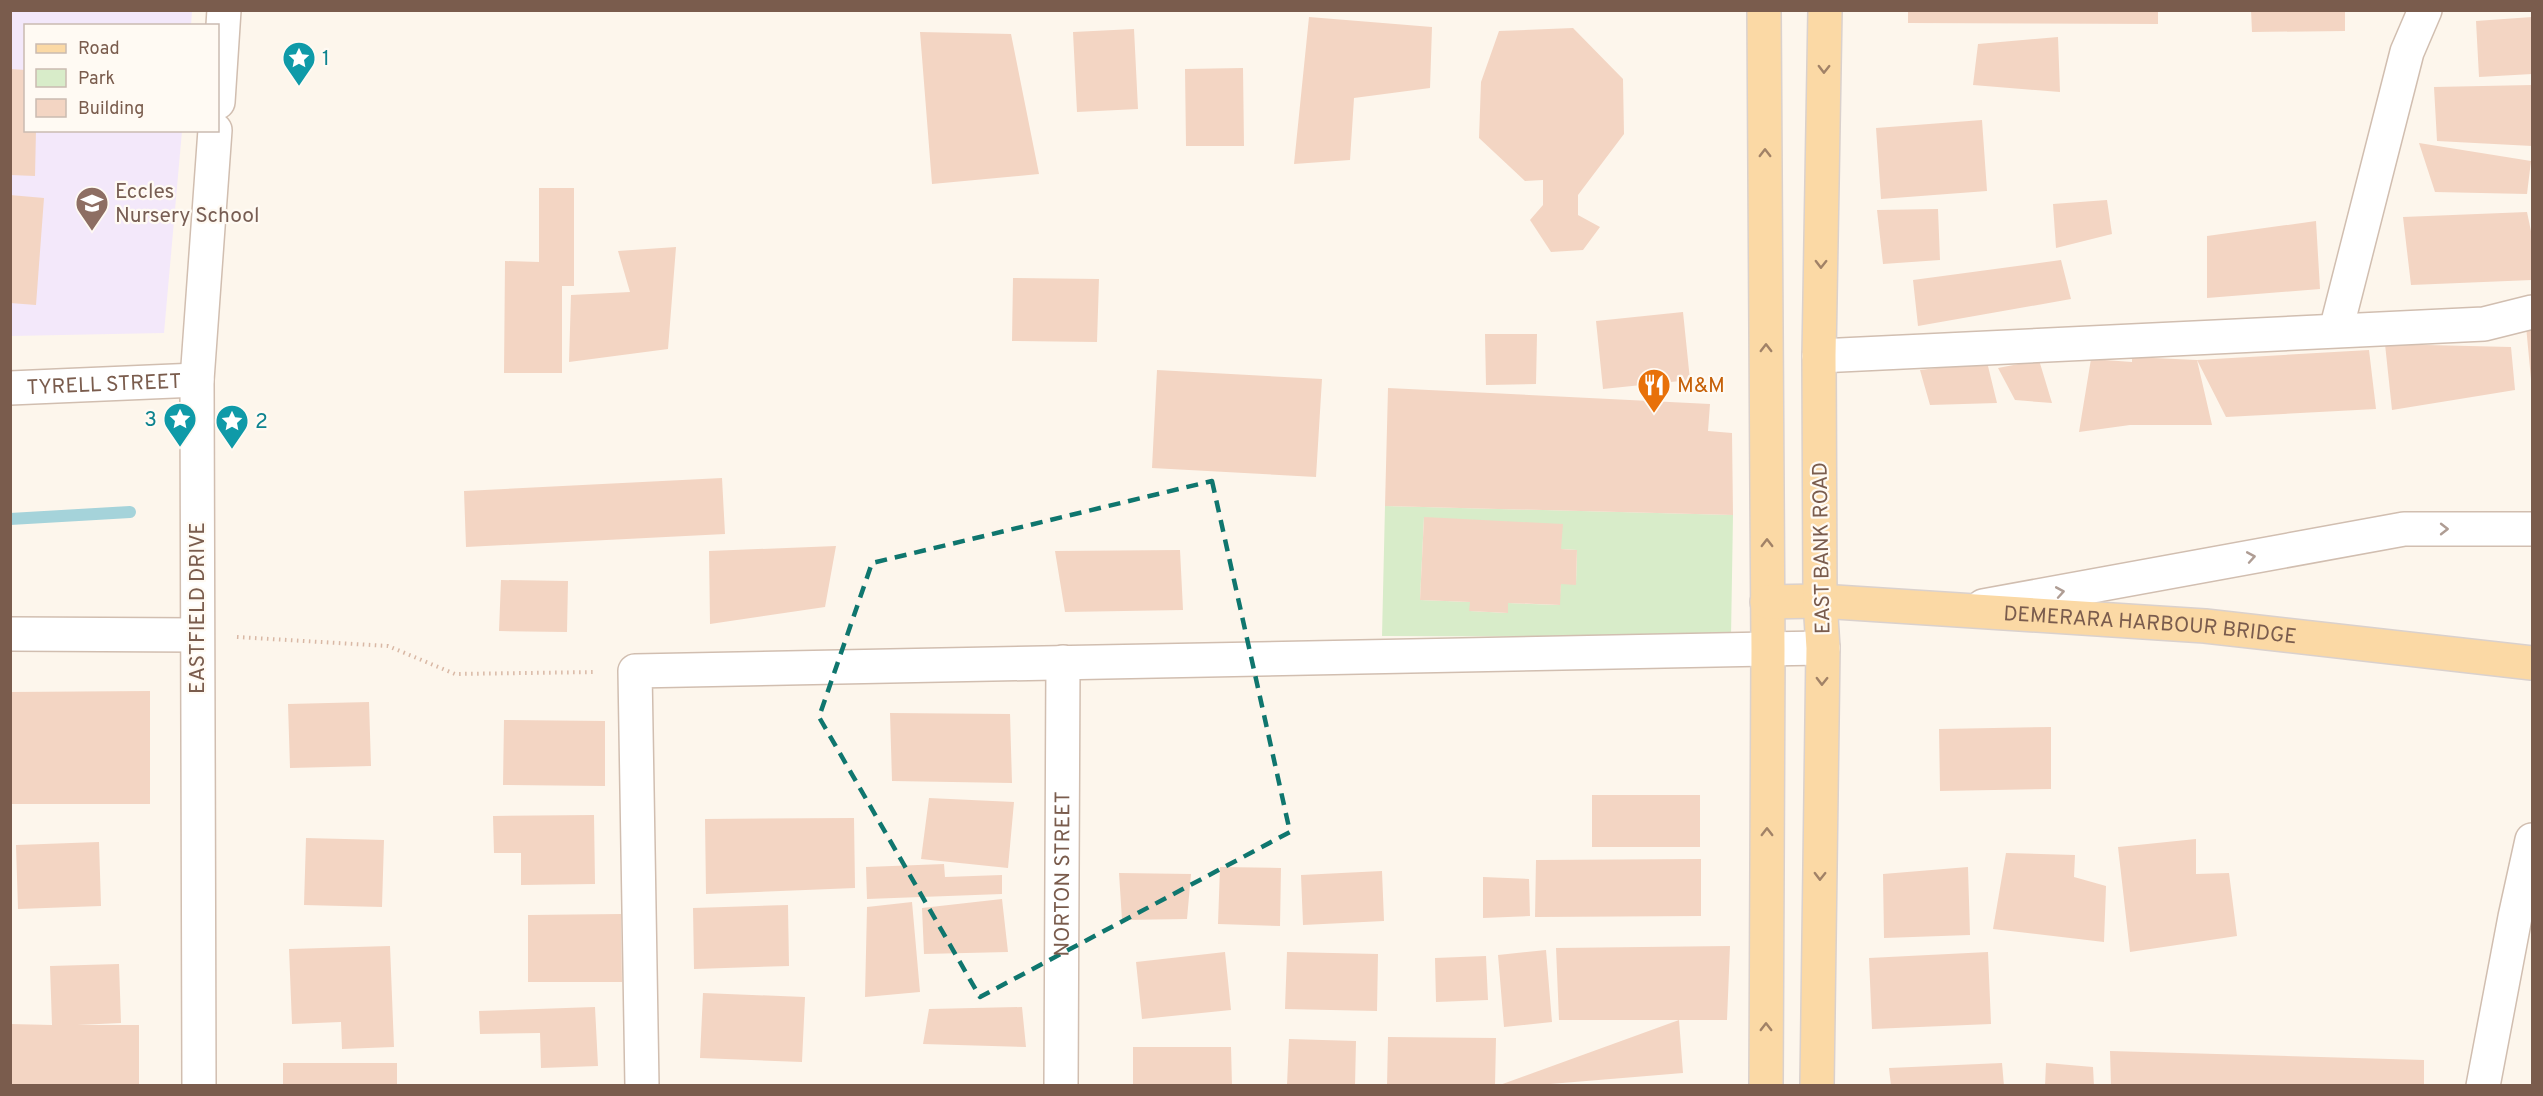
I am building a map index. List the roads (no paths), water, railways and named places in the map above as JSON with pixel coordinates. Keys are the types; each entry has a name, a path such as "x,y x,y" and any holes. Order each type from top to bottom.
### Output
{"main road":[{"path":"1764,10 1768,649 1766,1086"},
{"name":"EAST BANK ROAD","path":"1817,1086 1823,648 1820,601 1819,356 1825,10"},
{"name":"DEMERARA HARBOUR BRIDGE","path":"1767,602 1820,601 2205,626 2532,663"}],"street":[{"path":"219,87 224,10"},
{"path":"2336,330 2407,52 2425,10"},
{"name":"EASTFIELD DRIVE","path":"199,1086 197,380 215,132"},
{"path":"1819,356 2484,324 2532,312"},
{"name":"TYRELL STREET","path":"10,388 197,380"},
{"path":"1961,610 2404,529 2532,529"},
{"path":"10,634 196,635"},
{"path":"642,1086 635,671 1823,648"},
{"name":"NORTON STREET","path":"1061,1086 1063,662"},
{"path":"2483,1086 2515,916 2532,840"}],"waterway":[{"path":"10,519 130,512"}],"place":[{"name":"1","path":"299,87"},
{"name":"Eccles Nursery School","path":"92,232"},
{"name":"M&M","path":"1654,414"},
{"name":"3","path":"180,448"},
{"name":"2","path":"232,450"}]}
